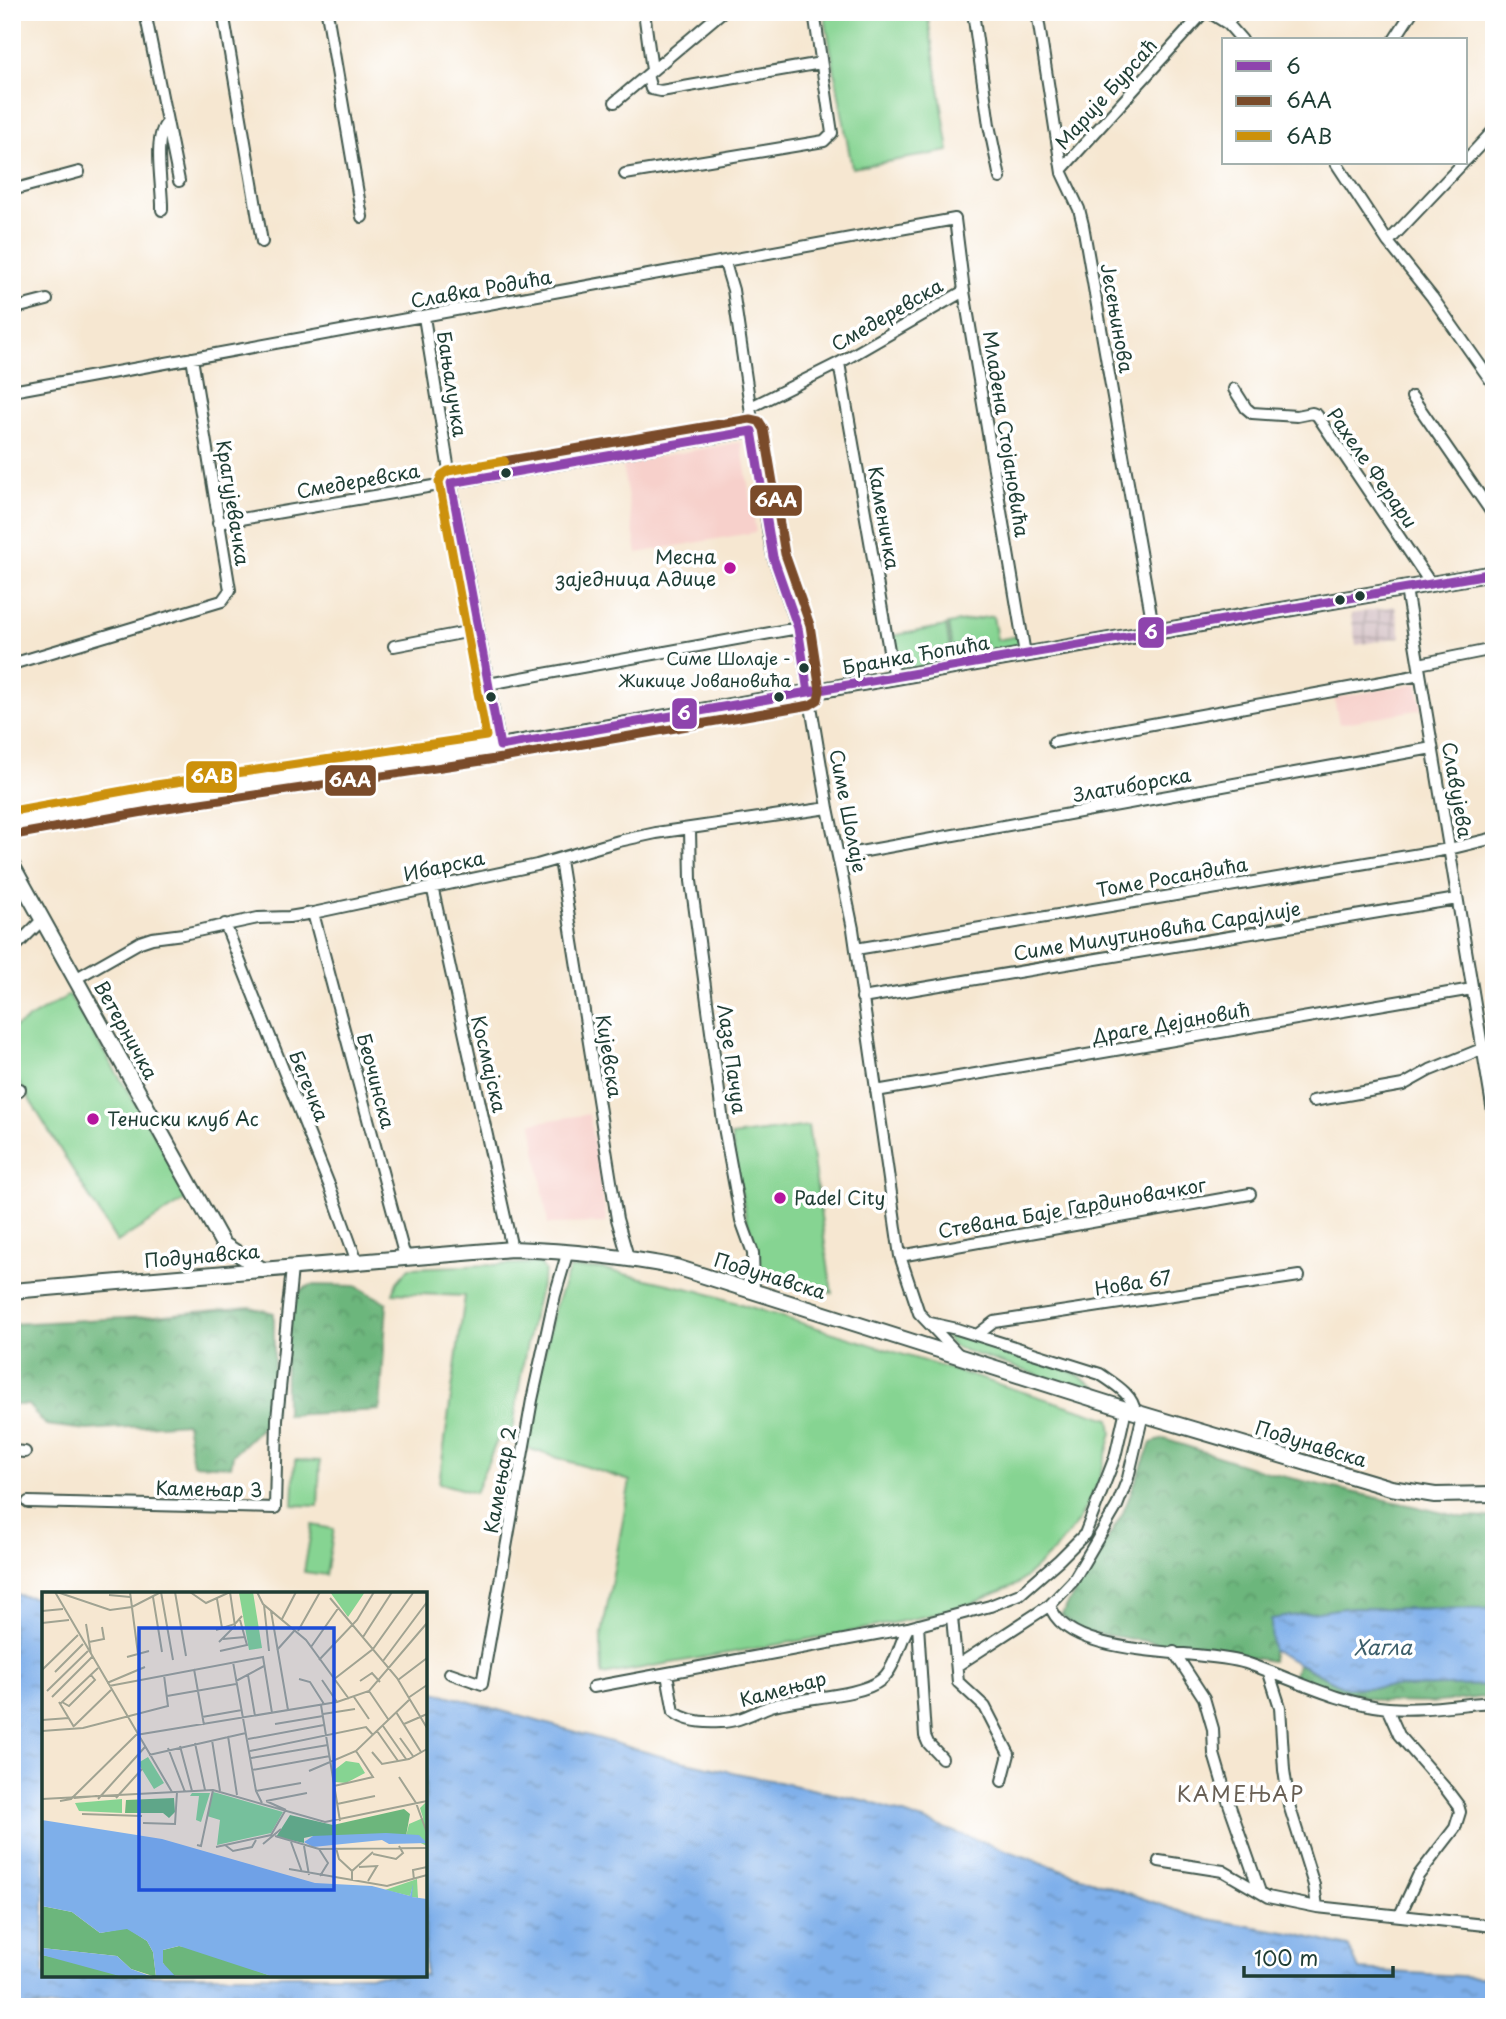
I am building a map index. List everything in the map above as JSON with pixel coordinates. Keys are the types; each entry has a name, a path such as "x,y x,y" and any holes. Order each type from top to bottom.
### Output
{"street":[{"path":"145,12 179,181"},
{"path":"223,12 262,242"},
{"path":"327,12 362,217"},
{"path":"644,12 651,89 661,91 821,63"},
{"path":"615,102 722,12"},
{"path":"625,174 824,141 832,133 814,12"},
{"path":"972,12 1000,178"},
{"name":"Јесењинова","path":"1037,12 1062,169 1083,225 1154,632"},
{"name":"Марије Бурсаћ","path":"1062,169 1207,12 1228,24 1240,38"},
{"path":"1228,24 1235,12"},
{"path":"1395,38 1412,12"},
{"path":"162,210 159,149 161,133 167,123"},
{"path":"1468,157 1494,130"},
{"path":"1337,164 1388,242 1432,297 1494,385"},
{"path":"1388,242 1461,164"},
{"path":"12,190 79,172"},
{"name":"Славка Родића","path":"12,391 955,219"},
{"name":"Младена Стојановића","path":"955,219 964,291 1025,654"},
{"name":"Симе Шолаје","path":"725,262 733,290 751,407 752,431 773,557 799,628 828,808 856,948 900,1256 919,1312 958,1354"},
{"name":"Смедеревска","path":"751,407 839,363 964,291"},
{"path":"12,309 47,300"},
{"name":"Бањалучка","path":"424,317 477,630 500,746"},
{"name":"Крагујевачка","path":"12,664 222,601 230,590 192,358"},
{"name":"Каменичка","path":"839,363 894,679"},
{"name":"Рахеле Ферари","path":"1234,389 1252,414 1317,415 1431,584"},
{"path":"1412,397 1494,516"},
{"name":"Смедеревска","path":"218,523 752,431"},
{"name":"Бранка Ћопића","path":"12,823 158,797 500,746 1494,573"},
{"name":"Славујева","path":"1406,589 1472,989 1489,1047 1494,1118"},
{"path":"488,684 799,628"},
{"path":"394,646 477,630"},
{"path":"1054,742 1420,669 1494,649"},
{"name":"Златиборска","path":"838,856 1432,748"},
{"name":"Ибарска","path":"75,979 140,942 258,918 313,913 560,860 656,833 828,808"},
{"name":"Лазе Пачуа","path":"690,830 691,881 723,1122 741,1220 753,1253 754,1291"},
{"name":"Томе Росандића","path":"856,948 1449,849 1494,838"},
{"name":"Кијевска","path":"560,860 617,1219 628,1257"},
{"name":"Ветерничка","path":"12,865 223,1244 264,1270"},
{"name":"Космајска","path":"432,886 512,1249"},
{"name":"Симе Милутиновића Сарајлије","path":"862,998 1457,899"},
{"name":"Беочинска","path":"313,913 407,1258"},
{"path":"12,950 42,920"},
{"name":"Бегечка","path":"225,925 330,1186 357,1262"},
{"name":"Драге Дејановић","path":"876,1091 1472,989"},
{"path":"1313,1101 1404,1085 1430,1070 1489,1047"},
{"name":"Стевана Баје Гардиновачког","path":"900,1256 1250,1194"},
{"name":"Подунавска","path":"12,1291 512,1249 628,1257 676,1267 1135,1412 1391,1488 1435,1495 1494,1494"},
{"name":"Камењар 2","path":"450,1674 482,1684 531,1400 568,1251"},
{"name":"Камењар 3","path":"28,1502 275,1508 277,1419 292,1268"},
{"name":"Нова 67","path":"978,1335 994,1322 1299,1276"},
{"path":"930,1323 978,1335 1100,1374 1134,1403 1135,1412 1128,1478 1117,1506 1073,1581 1051,1605 958,1665"},
{"name":"Камењар","path":"593,1687 913,1626 990,1606 1020,1594 1085,1534 1135,1412"},
{"path":"12,1451 25,1452"},
{"path":"1051,1605 1053,1614 1065,1628 1096,1639 1146,1651 1219,1657 1245,1663 1324,1694 1387,1708 1420,1709 1494,1702"},
{"path":"951,1617 958,1682 989,1712 1009,1754 1002,1781"},
{"path":"913,1626 925,1736 942,1758"},
{"name":"Камењар","path":"667,1674 674,1712 694,1721 722,1723 741,1719 772,1706 871,1687 889,1673 913,1626"},
{"path":"1174,1652 1204,1698 1213,1730 1214,1754 1260,1892"},
{"path":"1269,1673 1280,1707 1289,1805 1314,1885 1317,1907"},
{"path":"1387,1708 1399,1735 1446,1789 1460,1812 1455,1828 1418,1876 1400,1915"},
{"path":"1159,1861 1223,1871 1268,1897 1317,1907 1494,1926"}],"shaded area":[{"path":"741,442 756,532 637,553 622,463"},
{"path":"1395,606 1401,637 1356,645 1351,614"},
{"path":"1417,683 1422,709 1339,724 1334,698"},
{"path":"589,1114 607,1223 548,1224 532,1123"}],"green space":[{"path":"824,12 927,12 949,151 852,168"},
{"path":"993,616 997,640 1018,636 1021,651 898,673 891,636 946,626 950,649 987,642 952,647 948,624"},
{"name":"Тениски клуб Ас","path":"69,995 192,1196 117,1242 12,1071 12,1029"},
{"name":"Padel City","path":"808,1126 832,1293 758,1272 758,1251 746,1218 731,1136"},
{"path":"540,1263 545,1272 524,1357 512,1442 498,1438 475,1493 439,1483 465,1296 393,1293 397,1282 409,1268"},
{"path":"570,1268 602,1269 699,1291 1110,1419 1112,1433 1099,1481 1080,1520 1053,1552 1018,1584 973,1603 927,1616 844,1633 602,1675 601,1640 630,1481 524,1447 554,1309"},
{"path":"311,1285 356,1286 387,1303 380,1410 286,1415 285,1298"},
{"path":"250,1307 274,1313 274,1415 233,1455 231,1466 193,1464 186,1423 87,1430 46,1425 28,1405 12,1405 12,1324 143,1317"},
{"path":"937,1328 1052,1363 1094,1385 1112,1400 954,1347"},
{"path":"1164,1439 1273,1474 1461,1517 1494,1518 1494,1609 1345,1608 1272,1619 1272,1661 1081,1631 1061,1615 1122,1515 1151,1443"},
{"path":"295,1460 320,1461 318,1506 293,1505"},
{"path":"312,1525 334,1529 326,1575 304,1572"},
{"path":"1298,1664 1346,1688 1494,1685 1494,1696 1431,1703 1383,1702 1293,1677"}],"water":[{"path":"12,1594 42,1599 42,1977 427,1977 427,1690 667,1758 867,1801 1196,1917 1291,1933 1349,1947 1359,1970 1494,1978 1494,2007 12,2007"},
{"name":"Хагла","path":"1345,1608 1494,1609 1494,1685 1346,1688 1272,1650 1271,1619"}],"transit line":[{"name":"6AA","path":"14,835 160,809 502,758 810,705 818,700 820,691 810,625 785,554 764,429 759,421 750,419 504,461"},
{"name":"6","path":"752,431 773,557 798,628 808,692 500,746 451,483 752,431"},
{"name":"6AB","path":"12,811 156,785 486,736 439,482 442,475 448,471 504,461"},
{"name":"6","path":"808,692 1494,573"}],"place":[{"name":"Месна заједница Адице","path":"730,568"},
{"name":"Симе Шолаје - Жикице Јовановића","path":"804,668"},
{"name":"Тениски клуб Ас","path":"93,1119"},
{"name":"Padel City","path":"780,1198"}],"district":[{"name":"КАМЕЊАР","path":"1241,1795"}]}
